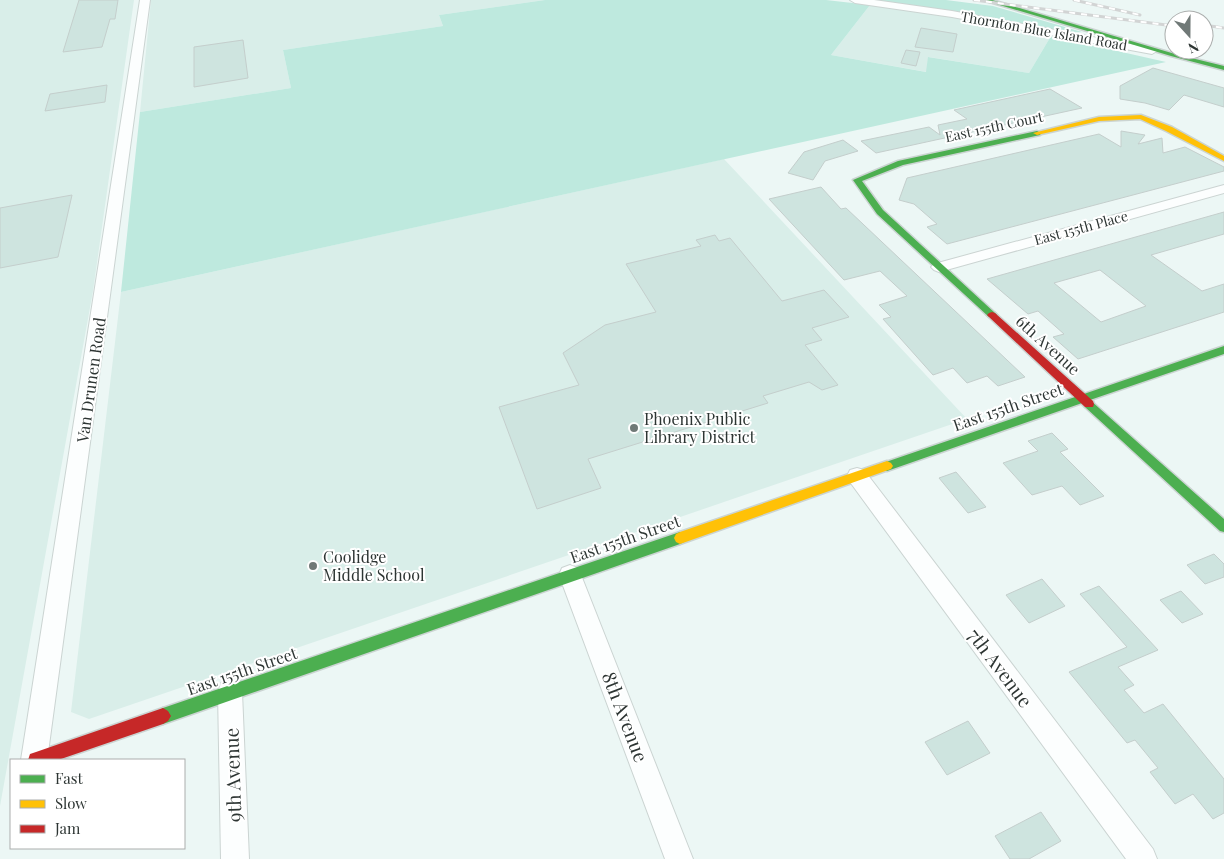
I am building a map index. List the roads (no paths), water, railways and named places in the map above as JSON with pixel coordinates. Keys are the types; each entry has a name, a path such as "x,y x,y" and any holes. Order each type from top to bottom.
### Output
{"street":[{"name":"Van Drunen Road","path":"35,759 145,0"},
{"name":"Thornton Blue Island Road","path":"855,0 952,14 1164,53"},
{"path":"986,0 1164,52"},
{"path":"1097,33 1117,45 1139,53 1224,73"},
{"path":"1193,60 1224,68"},
{"name":"East 155th Court","path":"857,180 901,163 1099,119 1141,117 1169,129 1224,159"},
{"name":"6th Avenue","path":"857,180 880,212 1224,527"},
{"name":"East 155th Place","path":"939,267 1224,189"},
{"name":"East 155th Street","path":"38,759 1224,350"},
{"name":"7th Avenue","path":"857,476 1143,859"},
{"name":"8th Avenue","path":"570,575 679,859"},
{"name":"9th Avenue","path":"230,692 235,859"}],"railway":[{"path":"974,0 1164,25"},
{"path":"1074,0 1140,15"},
{"path":"1214,26 1224,28"}],"place":[{"name":"Phoenix Public Library District","path":"634,428"},
{"name":"Coolidge Middle School","path":"313,566"}]}
